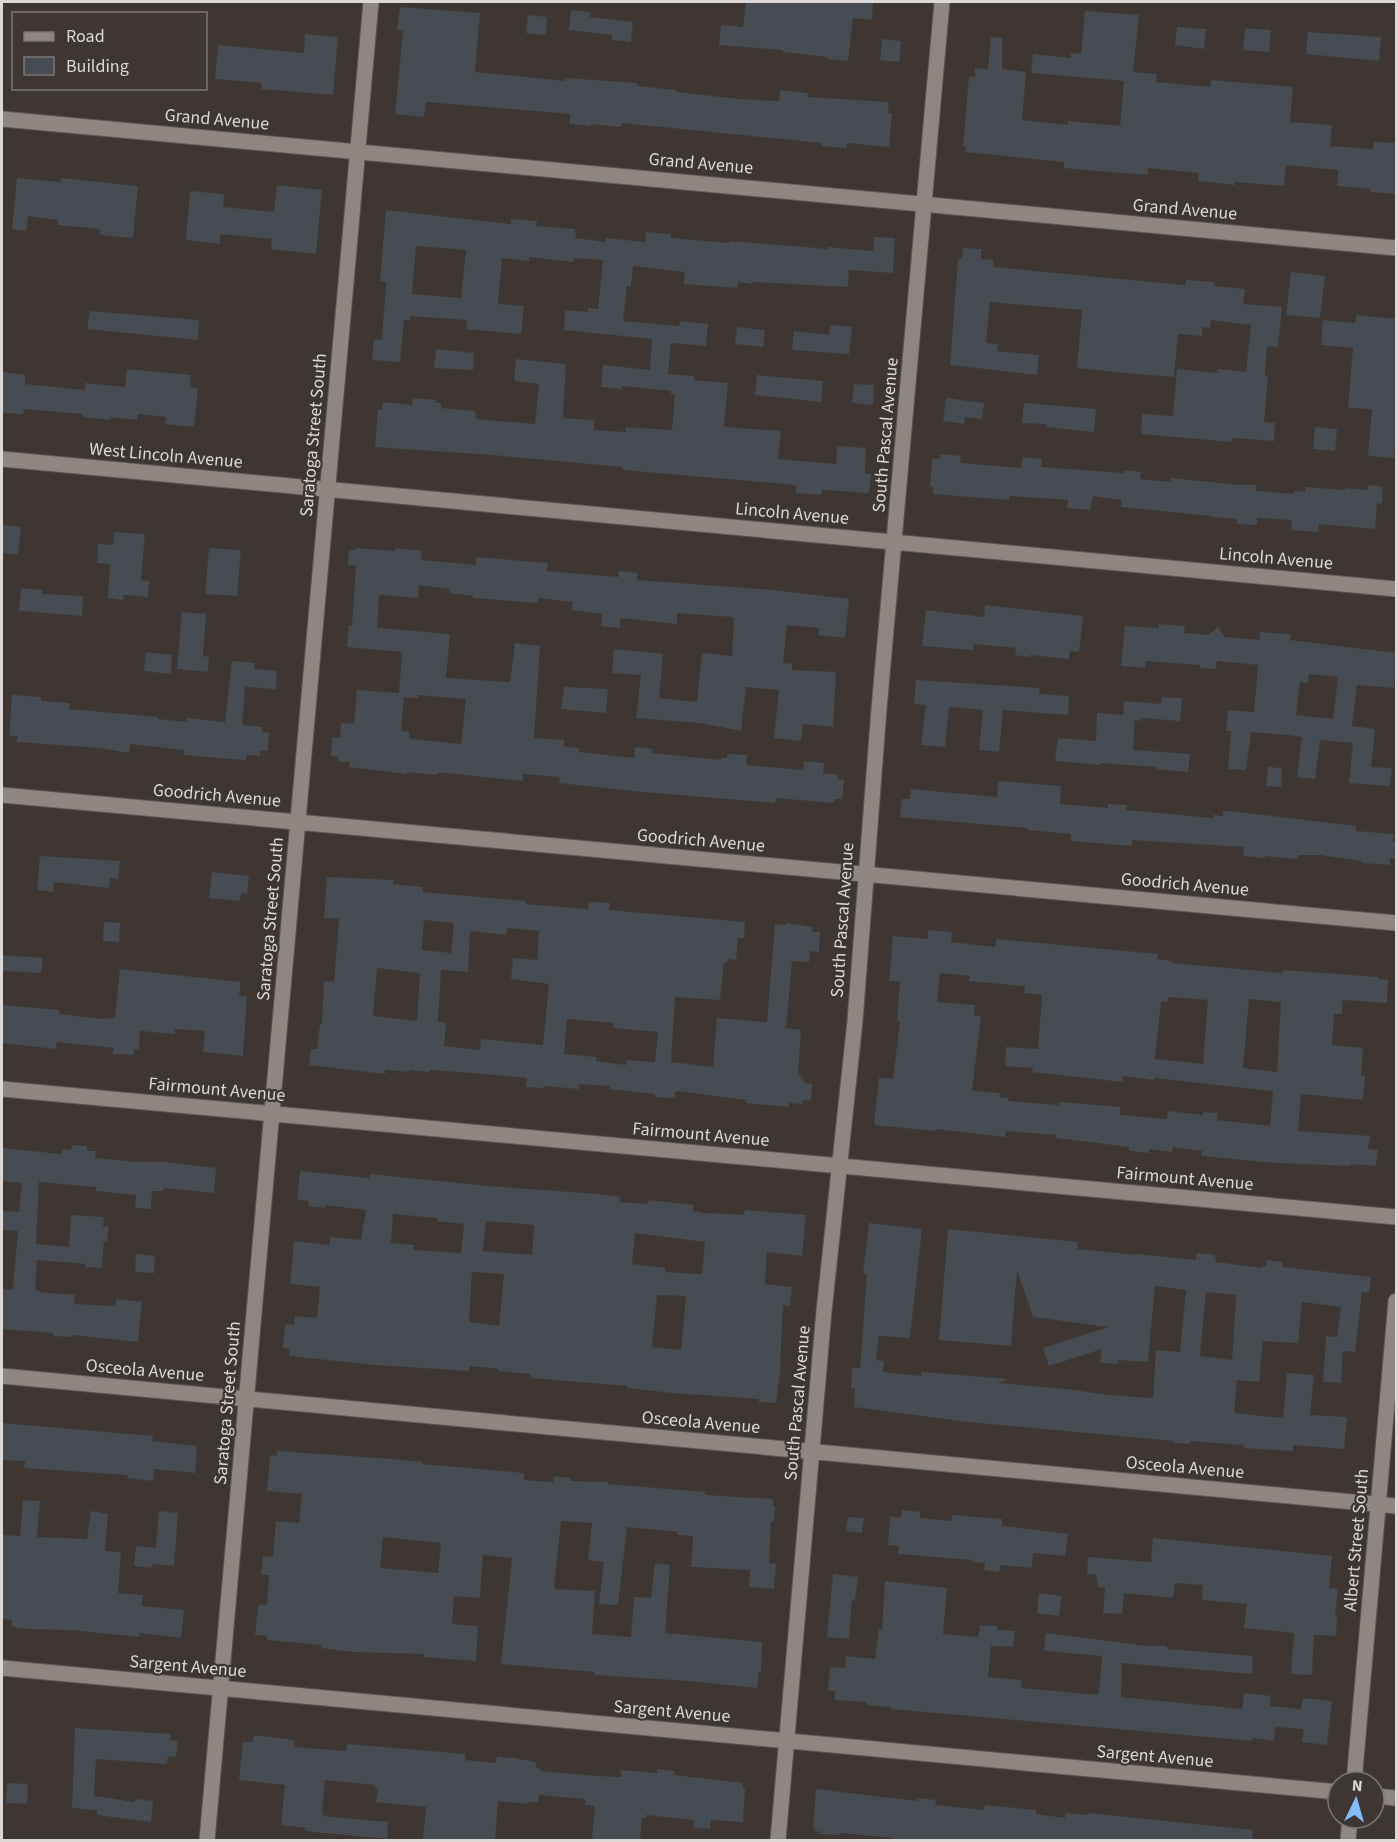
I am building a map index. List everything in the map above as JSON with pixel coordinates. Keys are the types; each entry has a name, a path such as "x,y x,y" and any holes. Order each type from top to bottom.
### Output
{"street":[{"name":"Saratoga Street South","path":"207,1840 371,2"},
{"name":"South Pascal Avenue","path":"778,1840 824,1311 855,1021 865,874 942,2"},
{"name":"Grand Avenue","path":"2,118 1396,249"},
{"name":"West Lincoln Avenue","path":"2,459 328,489"},
{"name":"Lincoln Avenue","path":"328,489 1396,589"},
{"name":"Goodrich Avenue","path":"2,795 1396,923"},
{"name":"Fairmount Avenue","path":"2,1089 1396,1217"},
{"name":"Albert Street South","path":"1355,1770 1396,1300"},
{"name":"Osceola Avenue","path":"2,1376 1396,1506"},
{"name":"Sargent Avenue","path":"2,1668 1326,1791"}],"building":[{"path":"746,2 873,2 872,20 853,18 848,61 783,52 783,50 719,45 721,25 743,27"},
{"path":"400,7 480,13 475,72 565,81 565,78 637,83 637,86 739,99 779,101 780,90 808,93 807,97 889,102 888,113 892,113 889,147 847,143 847,148 822,146 822,143 622,123 621,127 569,124 570,114 426,102 424,117 395,114 403,31 397,30"},
{"path":"571,10 590,12 590,17 633,22 631,42 612,40 612,35 569,30"},
{"path":"1085,11 1139,15 1133,72 1157,74 1156,82 1210,87 1211,80 1293,87 1290,122 1332,125 1330,146 1373,149 1374,142 1396,143 1396,194 1337,186 1338,170 1286,165 1284,186 1235,182 1235,185 1198,181 1199,173 1148,168 1148,175 1064,168 1064,162 965,152 966,146 963,146 969,76 975,77 975,68 988,69 991,37 1002,38 1002,69 1026,72 1022,120 1068,125 1068,121 1120,126 1124,81 1031,73 1033,54 1071,58 1071,53 1081,54"},
{"path":"528,15 547,17 546,35 526,33"},
{"path":"1177,27 1206,29 1204,49 1175,45"},
{"path":"1245,28 1271,30 1269,52 1243,50"},
{"path":"1308,32 1381,37 1379,61 1306,54"},
{"path":"305,34 338,37 333,95 261,89 262,83 215,79 218,45 304,53"},
{"path":"882,39 901,41 899,62 880,60"},
{"path":"17,178 60,182 61,178 138,186 133,238 100,235 100,229 58,225 58,220 28,216 26,231 12,229"},
{"path":"277,185 322,190 316,254 271,249 272,239 220,234 220,244 186,240 190,191 224,194 223,207 274,212"},
{"path":"386,210 511,224 511,219 537,221 536,226 575,229 576,238 605,242 606,238 645,242 646,232 671,234 671,238 729,243 730,241 873,251 874,237 895,238 893,273 849,270 848,287 753,282 752,284 738,282 737,288 684,284 685,272 633,266 631,287 627,286 623,321 679,326 680,321 708,324 706,346 671,343 668,374 694,376 694,380 728,383 724,427 781,431 778,459 836,464 837,446 866,448 865,474 871,474 869,493 822,490 821,495 796,493 796,485 623,470 623,467 492,455 375,447 378,409 382,410 383,402 412,405 413,398 436,400 435,403 441,403 441,408 475,411 476,419 535,424 539,384 514,381 516,359 566,364 563,418 594,420 594,430 626,432 626,427 672,430 675,395 671,394 671,391 622,386 622,389 601,387 603,365 650,370 652,339 564,330 565,310 588,312 588,308 598,309 603,260 574,258 574,262 529,257 529,261 502,258 498,304 524,306 521,334 466,329 467,320 410,316 410,320 404,320 400,362 372,360 374,339 382,340 386,282 380,281","holes":["416,246 466,250 461,298 412,294"]},
{"path":"963,248 981,249 981,259 993,260 993,267 1185,285 1186,280 1214,282 1214,286 1245,289 1243,304 1282,307 1278,347 1267,346 1265,376 1268,376 1264,422 1275,423 1274,441 1232,438 1231,442 1141,434 1142,414 1173,416 1177,369 1217,373 1218,369 1246,372 1251,325 1211,320 1210,328 1202,327 1202,336 1178,334 1174,377 1136,374 1077,368 1082,310 990,302 986,343 998,344 997,351 1039,355 1037,375 950,365 958,259 962,259"},
{"path":"1291,272 1325,276 1320,318 1286,315"},
{"path":"90,311 199,320 198,340 87,329"},
{"path":"1356,315 1396,319 1394,458 1368,456 1372,409 1348,408 1353,348 1321,345 1323,320 1355,323"},
{"path":"830,325 852,327 849,354 792,350 794,331 829,335"},
{"path":"737,327 765,330 763,347 735,344"},
{"path":"436,349 474,353 473,370 434,368"},
{"path":"127,369 191,375 190,387 198,388 194,427 165,424 166,417 138,414 137,420 111,417 110,420 83,417 83,414 24,409 23,414 2,413 2,372 25,375 25,384 85,390 85,383 125,387"},
{"path":"757,375 823,381 821,402 755,395"},
{"path":"854,384 874,385 873,405 852,403"},
{"path":"946,398 984,403 982,419 965,417 964,424 943,421"},
{"path":"1024,403 1096,409 1094,432 1046,427 1046,424 1022,423"},
{"path":"1315,427 1337,429 1335,451 1313,449"},
{"path":"940,454 961,456 960,463 1021,468 1023,457 1042,459 1041,467 1124,473 1124,470 1141,472 1140,479 1171,482 1171,478 1256,485 1256,491 1294,494 1294,491 1305,492 1305,487 1368,490 1368,485 1383,487 1382,504 1377,503 1375,529 1319,524 1318,532 1291,530 1292,520 1257,518 1257,525 1237,524 1237,519 1121,507 1122,500 1093,496 1090,510 1067,508 1068,500 1009,496 1009,500 933,494 933,487 930,487 932,459 940,459"},
{"path":"2,525 21,527 18,555 2,553"},
{"path":"114,532 145,534 141,580 149,581 148,597 123,595 123,600 108,598 110,564 97,563 98,544 113,545"},
{"path":"209,548 241,550 237,596 205,594"},
{"path":"356,548 395,551 395,548 422,551 421,560 476,565 476,557 548,563 547,571 618,577 619,571 637,573 637,580 773,590 849,599 845,638 818,635 819,628 787,625 783,663 792,664 792,670 836,672 833,727 803,724 801,741 774,738 779,690 746,687 741,731 700,723 636,718 641,675 612,673 614,649 663,654 659,698 697,702 702,653 732,656 734,619 732,617 677,613 677,624 620,618 620,628 601,626 602,614 572,610 573,602 538,598 538,603 473,598 473,596 450,593 450,589 419,585 418,598 379,595 377,627 450,634 446,678 510,682 515,643 540,646 534,738 564,740 564,747 579,748 579,752 634,758 635,747 653,749 652,753 721,760 721,758 727,758 728,754 747,755 746,765 803,770 804,761 824,763 823,773 838,775 837,779 844,780 842,799 835,799 834,803 776,798 775,803 559,783 560,777 523,774 523,781 447,773 437,773 437,775 407,772 407,774 349,767 350,762 338,761 339,757 331,756 332,737 340,738 341,723 354,724 357,690 399,693 402,652 347,647 349,625 352,625 356,566 348,565 349,550 356,550","holes":["418,695 466,699 461,744 411,739 409,732 401,731 404,697 418,698"]},
{"path":"21,588 42,590 42,594 83,596 82,616 19,611"},
{"path":"985,605 1083,616 1079,652 1070,651 1069,659 1015,655 1016,648 974,644 973,650 922,646 926,610 984,617"},
{"path":"182,612 206,614 203,656 209,657 208,672 177,669"},
{"path":"1159,624 1185,626 1184,633 1208,635 1218,627 1225,637 1260,640 1260,632 1291,634 1290,640 1396,653 1394,688 1357,685 1352,726 1375,729 1371,767 1392,768 1390,786 1349,783 1353,743 1320,740 1315,779 1297,777 1302,737 1287,735 1251,732 1246,770 1228,769 1231,731 1226,731 1228,710 1254,712 1258,665 1217,661 1216,669 1200,668 1200,665 1145,661 1145,668 1121,666 1125,626 1158,628","holes":["1309,674 1338,677 1333,719 1296,715 1300,682 1308,683"]},
{"path":"146,652 172,655 171,674 144,671"},
{"path":"232,661 255,663 254,669 277,671 276,689 245,687 242,725 262,727 262,732 269,733 268,751 260,751 260,756 247,755 246,760 184,755 184,750 130,744 129,753 99,748 17,742 18,736 9,736 12,695 41,697 41,701 70,703 69,709 187,722 187,718 225,722"},
{"path":"916,680 1040,688 1039,694 1069,696 1068,715 1003,710 999,752 979,750 983,710 949,707 945,747 921,745 926,705 914,704"},
{"path":"564,687 608,689 606,713 561,709"},
{"path":"1162,697 1182,698 1180,721 1141,718 1141,721 1135,720 1133,750 1190,754 1188,772 1157,769 1157,767 1055,761 1058,738 1096,741 1097,713 1123,715 1124,701 1161,704"},
{"path":"1268,767 1282,768 1281,787 1266,786"},
{"path":"998,781 1061,786 1060,804 1108,808 1108,804 1127,805 1126,810 1213,818 1213,815 1223,816 1223,811 1238,812 1356,826 1356,831 1394,834 1396,859 1390,858 1390,865 1362,863 1362,861 1320,855 1298,855 1298,859 1265,856 1265,858 1243,856 1244,847 1132,840 1132,846 1071,841 1071,834 900,817 902,799 910,799 911,789 997,797"},
{"path":"40,856 120,861 118,879 110,878 109,888 54,882 53,892 37,890"},
{"path":"212,872 249,876 247,894 241,893 240,901 209,898"},
{"path":"327,877 393,880 393,884 423,887 423,892 525,901 525,904 588,909 589,902 610,903 609,910 745,922 744,938 738,938 736,960 728,959 727,963 724,962 720,1000 675,997 671,1062 713,1067 717,1018 767,1022 775,924 786,925 786,923 813,927 812,932 820,932 819,952 810,951 809,962 792,961 786,1028 801,1030 798,1075 804,1079 804,1083 812,1084 811,1101 803,1100 802,1104 789,1103 789,1107 746,1103 746,1100 678,1091 675,1092 675,1098 655,1097 655,1094 609,1089 610,1086 580,1084 579,1089 526,1087 527,1078 430,1070 429,1072 409,1070 409,1072 385,1070 385,1074 309,1065 311,1049 317,1049 320,1024 322,1024 324,981 334,982 339,919 324,918","holes":["424,920 454,923 451,953 422,950","507,928 539,931 537,960 513,958 511,979 549,984 543,1045 481,1039 480,1050 444,1046 446,1023 438,1022 441,970 468,972 470,931 506,935","377,968 420,973 417,1021 373,1016","567,1019 614,1023 613,1028 658,1032 655,1062 627,1060 626,1065 596,1061 596,1057 564,1054"]},
{"path":"104,922 120,923 119,942 103,941"},
{"path":"928,930 952,932 951,942 995,947 996,939 1158,954 1157,959 1172,961 1172,963 1283,973 1283,970 1378,977 1378,979 1388,980 1387,1003 1343,1000 1342,1014 1334,1014 1332,1045 1363,1048 1361,1076 1365,1076 1363,1100 1301,1094 1298,1131 1370,1136 1368,1149 1378,1150 1376,1166 1276,1163 1201,1156 1202,1151 1173,1147 1172,1152 1149,1149 1149,1153 1129,1151 1129,1147 1056,1138 1057,1135 1006,1131 1005,1137 874,1125 879,1078 893,1079 900,1021 897,1021 900,981 889,981 893,936 928,939","holes":["940,973 970,976 969,981 1025,986 1024,993 1042,995 1038,1049 1006,1047 1005,1066 1033,1068 1032,1072 1123,1082 1123,1076 1273,1091 1270,1126 1217,1120 1218,1113 1203,1112 1203,1115 1168,1111 1167,1119 1120,1115 1120,1107 1008,1101 1009,1098 999,1097 1000,1093 972,1091 981,1016 974,1016 975,1005 937,1002","1168,997 1208,1000 1203,1064 1155,1059 1161,1001 1168,1002","1249,999 1281,1002 1277,1072 1243,1068"]},
{"path":"2,955 43,958 41,973 2,971"},
{"path":"120,969 241,982 239,996 247,996 243,1056 203,1052 205,1031 175,1029 175,1034 140,1031 139,1050 134,1049 133,1055 113,1054 114,1048 57,1042 56,1049 2,1043 2,1005 60,1010 59,1014 101,1019 115,1018"},
{"path":"72,1145 87,1146 87,1151 96,1151 95,1158 216,1168 214,1193 164,1188 163,1191 152,1191 151,1209 135,1208 136,1195 96,1191 96,1187 39,1182 36,1244 69,1247 71,1215 104,1217 103,1226 109,1227 107,1241 104,1241 102,1268 85,1267 86,1264 37,1260 35,1289 39,1292 75,1295 74,1304 115,1306 116,1299 142,1302 138,1342 72,1335 71,1337 53,1336 53,1333 2,1329 2,1289 12,1290 13,1287 18,1231 2,1230 2,1211 19,1212 22,1183 2,1181 2,1148 61,1154 62,1149 71,1150"},
{"path":"300,1171 369,1178 370,1174 597,1194 620,1197 619,1202 648,1204 648,1200 694,1205 693,1211 705,1213 744,1215 745,1210 806,1215 802,1256 767,1252 765,1284 792,1287 790,1306 783,1305 781,1364 776,1403 759,1402 759,1399 672,1393 627,1388 627,1386 531,1378 531,1374 470,1366 469,1371 375,1365 289,1356 289,1349 283,1348 285,1324 294,1325 295,1316 317,1318 320,1287 290,1284 294,1241 330,1245 330,1237 361,1240 366,1210 325,1205 325,1208 308,1206 309,1201 297,1200","holes":["393,1214 437,1218 437,1221 464,1224 461,1253 413,1250 414,1245 391,1243","486,1221 534,1225 532,1255 483,1251","635,1233 705,1242 702,1274 665,1272 666,1268 632,1264","472,1272 504,1274 499,1326 469,1322","657,1295 686,1296 681,1350 652,1347"]},
{"path":"869,1223 922,1229 910,1338 879,1336 876,1360 884,1361 883,1372 921,1376 921,1372 1008,1379 998,1383 1153,1398 1156,1350 1180,1352 1186,1290 1155,1286 1148,1362 1118,1360 1118,1364 1100,1363 1102,1349 1049,1366 1043,1348 1108,1327 1033,1317 1017,1270 1011,1346 939,1340 948,1229 1078,1242 1077,1249 1196,1260 1197,1253 1215,1255 1216,1262 1262,1268 1266,1266 1267,1260 1283,1262 1283,1267 1371,1277 1369,1293 1362,1292 1355,1352 1343,1351 1341,1383 1323,1382 1326,1336 1337,1337 1341,1307 1302,1302 1298,1343 1263,1341 1259,1382 1237,1380 1234,1413 1283,1418 1287,1373 1314,1375 1310,1415 1347,1417 1344,1449 1293,1445 1293,1451 1243,1448 1244,1445 1190,1441 1190,1444 1173,1443 1174,1441 968,1422 854,1407 855,1389 851,1388 852,1368 860,1368 867,1274 863,1274","holes":["1206,1292 1236,1295 1232,1360 1200,1356"]},
{"path":"136,1254 155,1256 154,1273 135,1272"},
{"path":"2,1423 153,1436 152,1441 197,1446 195,1473 154,1469 153,1481 127,1478 128,1475 24,1468 25,1461 2,1460"},
{"path":"277,1451 392,1459 423,1462 422,1464 524,1473 524,1480 553,1482 554,1476 570,1478 570,1481 608,1482 608,1484 705,1492 705,1495 773,1499 773,1506 775,1506 774,1521 771,1521 769,1563 776,1564 774,1589 749,1587 750,1570 691,1567 693,1536 677,1535 678,1532 627,1527 618,1605 599,1604 604,1562 588,1560 592,1523 561,1521 554,1587 555,1589 595,1591 592,1634 631,1637 634,1597 651,1598 655,1563 670,1565 665,1633 762,1642 761,1672 759,1672 757,1688 595,1675 595,1672 501,1664 512,1558 483,1555 480,1598 454,1596 452,1624 478,1626 476,1661 424,1657 424,1654 353,1652 321,1648 321,1645 267,1640 267,1636 255,1635 258,1608 260,1604 267,1605 269,1575 261,1575 263,1556 273,1557 276,1521 299,1523 302,1494 267,1491 270,1455 277,1456","holes":["383,1537 441,1543 438,1573 380,1568"]},
{"path":"23,1500 40,1501 37,1537 87,1539 91,1511 108,1514 105,1551 121,1552 118,1593 143,1595 142,1606 184,1610 181,1638 140,1633 139,1637 71,1630 29,1629 12,1627 12,1620 2,1619 2,1535 20,1536"},
{"path":"902,1510 920,1512 920,1518 952,1521 952,1515 1002,1519 1004,1526 1068,1534 1065,1556 1033,1553 1032,1568 1000,1565 999,1572 984,1570 985,1563 972,1562 973,1560 898,1554 899,1546 888,1545 890,1516 901,1518"},
{"path":"159,1511 178,1513 174,1566 152,1564 152,1568 134,1566 136,1546 156,1548"},
{"path":"848,1517 864,1518 862,1533 846,1531"},
{"path":"1153,1538 1332,1556 1329,1588 1338,1589 1335,1616 1337,1616 1336,1636 1314,1635 1312,1675 1291,1674 1294,1633 1244,1628 1247,1604 1202,1600 1203,1585 1175,1583 1173,1598 1124,1593 1122,1614 1103,1613 1105,1588 1098,1587 1096,1574 1087,1574 1088,1557 1151,1562"},
{"path":"833,1574 858,1577 855,1601 852,1600 849,1639 827,1637"},
{"path":"885,1581 947,1588 943,1634 978,1637 980,1625 997,1626 997,1630 1015,1631 1013,1647 991,1646 988,1677 1022,1680 1021,1688 1098,1695 1099,1693 1102,1656 1044,1651 1046,1633 1147,1646 1167,1646 1167,1649 1253,1656 1252,1674 1122,1663 1121,1697 1242,1709 1244,1693 1271,1696 1270,1706 1301,1709 1303,1698 1332,1701 1327,1745 1302,1742 1304,1729 1275,1727 1274,1741 1253,1738 1252,1741 891,1709 891,1707 867,1705 867,1702 835,1700 835,1691 828,1691 830,1667 845,1668 846,1656 875,1659 879,1629 882,1630"},
{"path":"1039,1593 1062,1596 1059,1616 1037,1613"},
{"path":"75,1728 171,1734 170,1740 178,1741 176,1757 168,1756 167,1764 96,1759 94,1796 135,1802 135,1799 153,1801 151,1822 97,1815 97,1810 72,1808"},
{"path":"254,1735 294,1740 294,1747 346,1751 347,1744 465,1754 465,1760 496,1763 497,1757 514,1758 536,1762 536,1768 541,1771 621,1777 621,1770 657,1773 657,1769 674,1771 674,1775 743,1783 745,1789 743,1822 711,1820 710,1829 694,1828 694,1820 646,1815 646,1818 642,1818 640,1840 592,1840 595,1806 585,1805 585,1799 539,1795 538,1802 528,1802 528,1804 498,1801 495,1840 423,1840 426,1807 376,1802 378,1788 375,1788 375,1785 325,1780 323,1816 388,1822 387,1839 305,1831 306,1828 281,1825 285,1785 239,1780 243,1742 253,1742"},
{"path":"7,1783 28,1784 27,1804 6,1803"},
{"path":"816,1789 917,1801 917,1798 936,1800 935,1805 984,1810 985,1805 1036,1810 1036,1814 1065,1818 1065,1813 1087,1815 1088,1813 1253,1830 1252,1840 892,1840 893,1838 840,1833 839,1835 820,1834 821,1832 815,1831 813,1827"}]}
